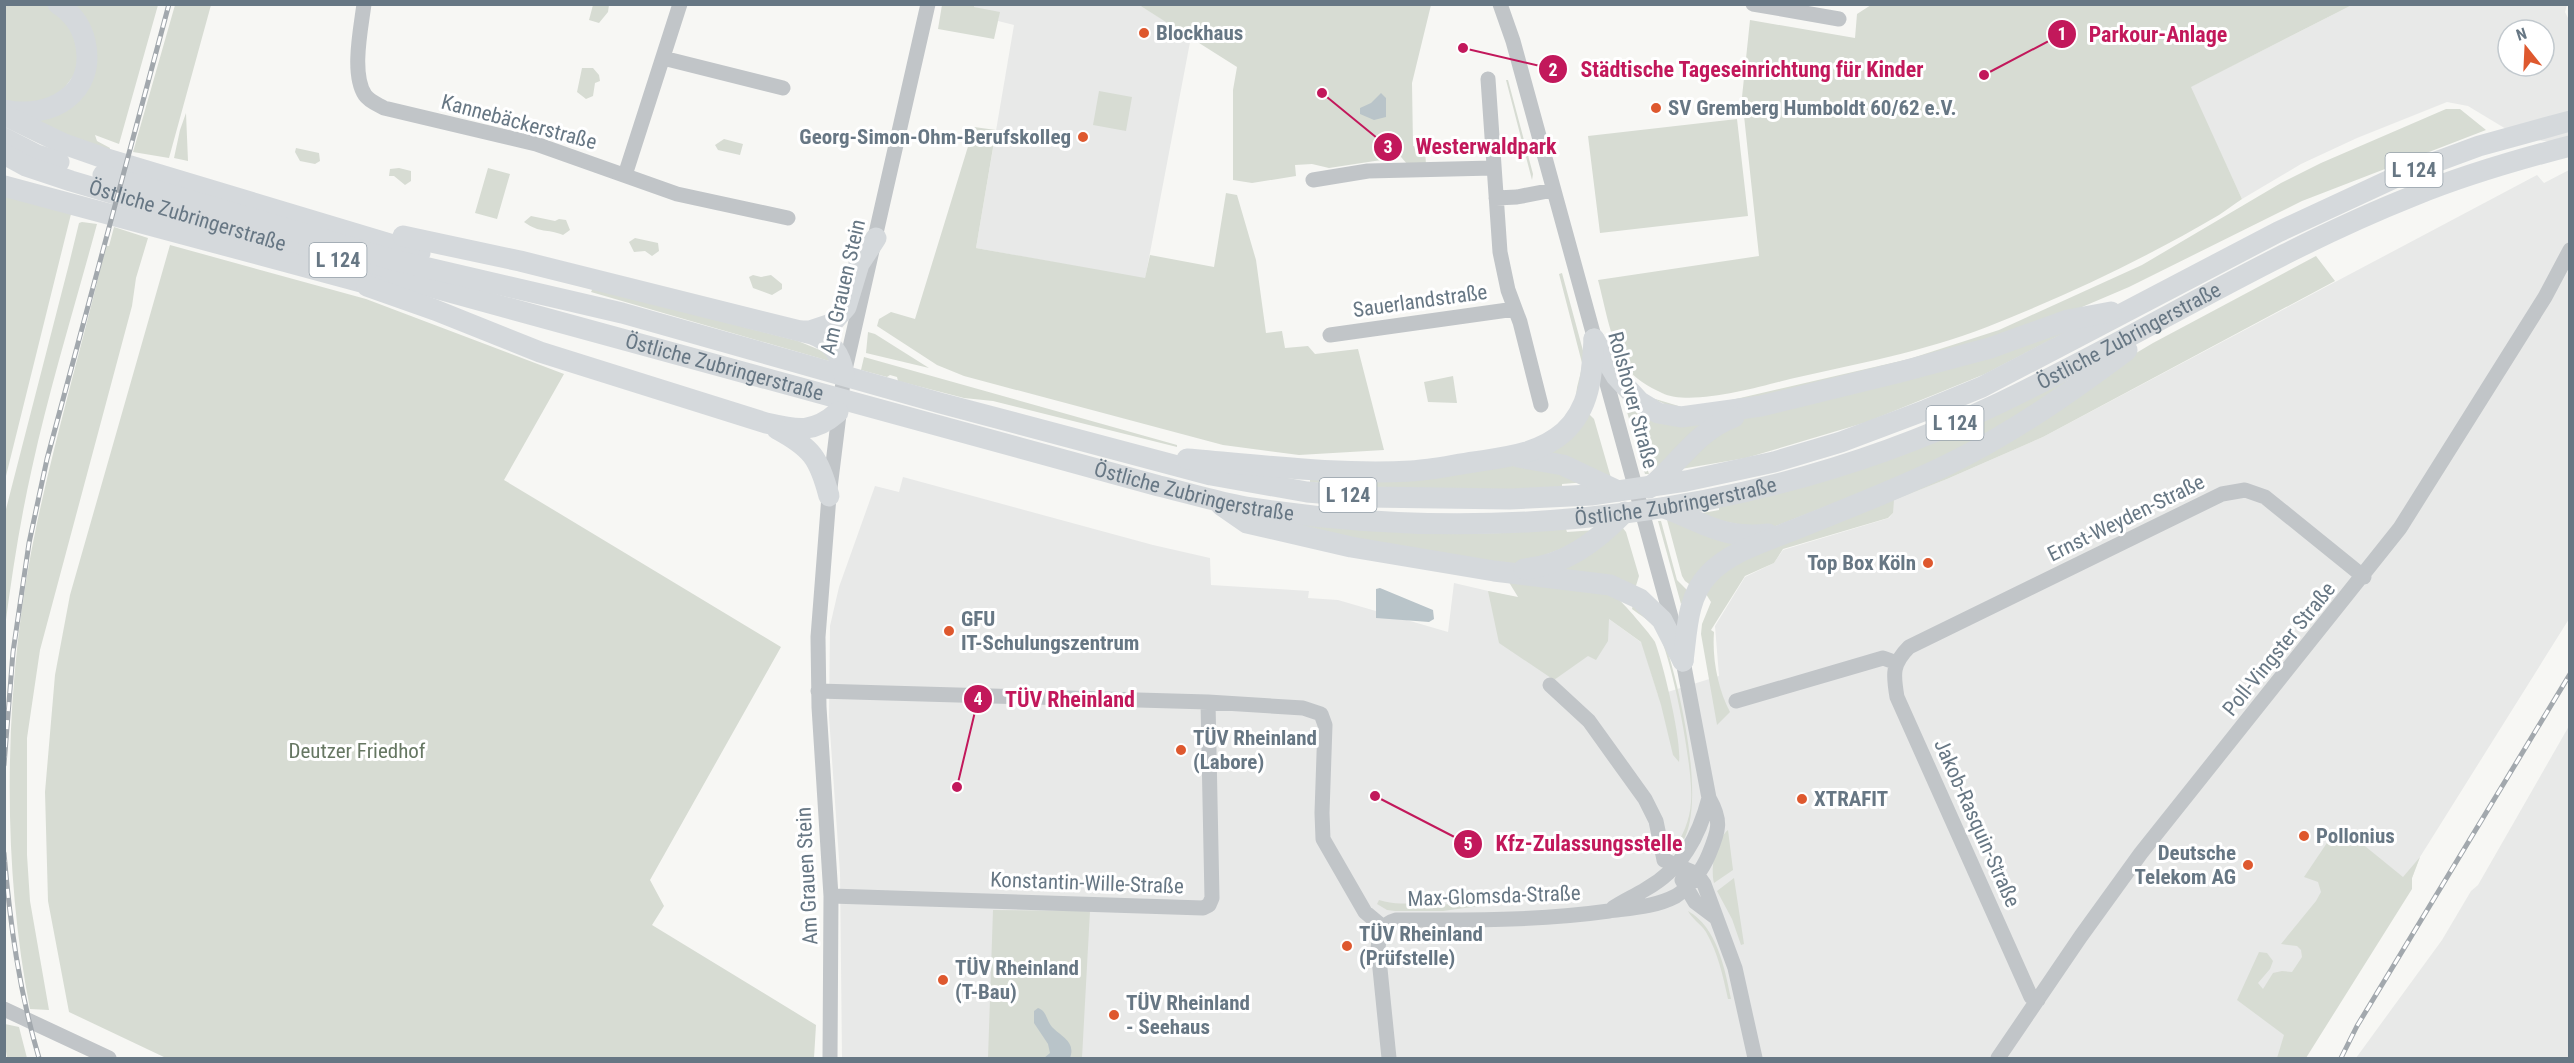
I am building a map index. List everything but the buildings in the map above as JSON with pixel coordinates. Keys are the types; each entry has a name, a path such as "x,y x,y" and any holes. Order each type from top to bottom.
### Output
{"highway":[{"path":"4,110 19,113 59,105 74,93 82,80 87,56 82,31 74,18 58,4"},
{"path":"4,115 63,144 288,212 520,261 822,338 833,346 841,359 844,374"},
{"name":"Östliche Zubringerstraße","path":"4,138 37,155 394,260 622,313 940,404 1211,475 1307,492 1367,497 1464,499 1564,497 1635,489 1712,476 1774,462 1840,442 1926,410 2036,360 2130,308 2351,197 2412,170 2479,146 2570,122"},
{"name":"Östliche Zubringerstraße","path":"4,154 26,166 71,181 369,270 1008,446 1213,499 1253,507 1367,520 1467,524 1566,520 1643,512 1717,498 1854,461 1934,432 2038,385 2290,253 2381,209 2486,169 2570,146"},
{"path":"4,176 13,188 342,277 609,344 675,354"},
{"name":"L 124","path":"288,212 622,313"},
{"path":"791,329 810,331 831,324 846,307 860,264 876,238"},
{"path":"342,277 435,310 540,352 766,423 791,429 817,427 838,412"},
{"path":"1594,339 1616,376 1640,402 1658,413 1681,417 1761,406 1979,351 2068,320 2130,308"},
{"path":"1683,661 1691,607 1696,591 1708,574 1736,555 1950,464 2005,434 2095,374 2179,311"},
{"path":"1137,454 1283,469 1348,472 1413,471 1513,456 1545,445 1565,431 1583,406 1591,384 1594,339"},
{"path":"1494,571 1544,567 1574,555 1607,529 1637,498 1660,480 1695,440 1717,423 1761,406"},
{"path":"766,423 813,454 822,470 829,496"},
{"path":"1513,456 1563,465 1610,488 1668,509 1705,527 1745,537 1801,527"},
{"path":"1213,499 1247,523 1351,547 1494,571 1610,585 1640,599 1662,620 1683,661"}],"street":[{"name":"Kannebäckerstraße","path":"364,4 358,65 360,83 364,94 370,101 384,108 577,156 677,194 788,218"},
{"path":"625,175 680,4"},
{"name":"Am Grauen Stein","path":"830,1059 831,896 818,691 819,605 829,496 844,374 928,4"},
{"name":"Rolshover Straße","path":"1500,4 1513,41 1683,661 1709,798 1717,812 1719,824 1708,857 1697,874"},
{"path":"1753,4 1839,19"},
{"path":"663,58 783,88"},
{"path":"1488,79 1500,252 1541,405"},
{"path":"1313,180 1368,171 1493,168"},
{"path":"1496,198 1517,197 1552,190"},
{"name":"Poll-Vingster Straße","path":"1998,1059 2141,853 2364,577 2400,528 2545,297 2570,250"},
{"name":"Sauerlandstraße","path":"1330,335 1515,309"},
{"name":"Ernst-Weyden-Straße","path":"1897,661 1909,647 2222,494 2245,490 2265,497 2364,577"},
{"path":"1736,701 1883,658 1897,661"},
{"name":"Jakob-Rasquin-Straße","path":"1897,661 1893,676 1896,697 2031,997 2038,1000"},
{"path":"1550,685 1589,721 1611,748 1645,799 1656,821 1664,860 1697,874 1711,898 1715,917 1735,968 1755,1059"},
{"path":"818,691 1208,702"},
{"name":"Max-Glomsda-Straße","path":"1208,702 1303,708 1321,714 1325,725 1323,839 1365,912 1383,927"},
{"name":"Konstantin-Wille-Straße","path":"831,896 1203,908 1209,905 1212,898 1208,702"},
{"path":"1676,866 1690,848 1709,798"},
{"path":"1676,866 1695,902 1715,917"},
{"name":"Max-Glomsda-Straße","path":"1608,911 1647,889 1676,866"},
{"name":"Max-Glomsda-Straße","path":"1389,1059 1378,960 1379,935 1388,922 1541,918 1653,905 1675,896 1697,874"},
{"path":"4,1009 110,1059"}],"shaded area":[{"name":"Georg-Simon-Ohm-Berufskolleg","path":"974,4 1139,5 1191,37 1145,279 976,248 1014,25 998,21 999,13 973,7"},
{"path":"2352,5 2567,5 2565,12 2570,22 2569,144 2521,138 2468,106 2447,102 2357,138 2301,164 2242,199 2190,87"},
{"path":"1381,93 1386,98 1386,117 1374,120 1360,114 1360,108 1371,103"},
{"path":"2569,170 2569,619 2420,857 2412,878 2294,1058 842,1058 840,873 829,717 830,626 839,587 875,486 899,492 903,477 1153,545 1210,558 1211,585 1309,591 1308,598 1338,600 1448,632 1454,583 1609,619 1642,643 1658,695 1719,676 1715,626 1745,577 1774,563 1783,550 1889,518 1893,513 1893,500 2043,437 2537,175 2544,183"},
{"path":"1380,588 1433,610 1434,619 1429,622 1376,618 1376,589"},
{"path":"2569,726 2569,1058 2356,1058 2442,940 2471,891 2478,885"},
{"path":"1038,1008 1045,1013 1052,1027 1070,1044 1070,1058 1044,1058 1050,1053 1048,1044 1034,1023 1034,1011"}],"green space":[{"path":"32,3 47,5 56,9 68,22 72,30 80,67 54,102 5,104 5,5"},
{"path":"69,5 158,5 119,144 95,135 97,141 110,148 109,153 23,119 84,88"},
{"path":"175,5 211,5 169,158 133,152"},
{"path":"593,5 609,5 608,12 599,23 589,20"},
{"path":"942,5 974,5 974,7 1000,12 994,39 938,29"},
{"path":"1139,5 1431,5 1412,83 1413,146 1425,149 1426,165 1408,165 1401,157 1329,168 1312,164 1295,165 1296,176 1252,183 1233,180 1233,90 1237,67"},
{"path":"1871,5 2352,5 2191,87 2242,199 2219,215 2163,246 2105,276 2017,315 1963,336 1914,350 1743,391 1707,397 1674,397 1647,385 1626,366 1616,347 1598,280 1759,256 1742,97 1750,20 1855,38 1857,14"},
{"path":"582,68 593,68 599,75 600,81 595,83 593,96 586,99 577,92"},
{"path":"1506,80 1508,80 1533,174 1532,180"},
{"path":"1099,91 1132,97 1126,131 1093,125"},
{"path":"2446,109 2460,109 2486,130 2302,201 2129,287 2061,316 2014,332 1814,386 1681,412 1652,398 1682,407 1727,401 1909,359 1999,330 2142,265 2281,183 2321,163"},
{"path":"186,113 188,161 174,158"},
{"path":"1737,119 1748,216 1600,233 1588,136"},
{"path":"974,127 996,130 976,248 1145,278 1150,255 1214,267 1226,193 1237,195 1256,260 1266,333 1282,331 1285,348 1308,346 1315,354 1358,349 1384,450 1299,455 1223,445 964,376 937,365 877,326 879,319 891,312 915,319"},
{"path":"724,139 743,144 740,155 718,150 715,145"},
{"path":"296,148 319,153 320,161 315,164 300,161 295,152"},
{"path":"399,168 411,171 411,181 405,185 394,176 389,176 390,169"},
{"path":"488,168 510,174 497,219 475,213"},
{"path":"5,191 72,210 5,480"},
{"path":"531,216 555,221 566,220 570,230 563,235 539,230 524,222"},
{"path":"79,223 97,224 39,437 24,508 5,627 5,513"},
{"path":"114,227 148,238 40,650 27,738 27,855 30,901 49,1010 30,1009 20,950 10,828 12,704 18,642 26,582 45,488 106,246 109,246"},
{"path":"635,238 658,243 659,251 652,256 645,251 634,252 629,242"},
{"name":"Deutzer Friedhof","path":"170,245 366,299 564,374 504,480 781,647 650,880 664,906 652,925 816,1025 814,1058 166,1058 69,1012 48,901 45,792 55,675 70,595"},
{"path":"2316,256 2335,281 2043,437 1894,500 1893,513 1888,518 1783,549 1774,563 1745,576 1711,630 1714,632 1717,673 1722,694 1730,712 1717,725 1701,634 1702,624 1711,602 1706,594 1718,571 1892,498 2153,343"},
{"path":"1562,273 1585,358 1577,400 1582,363 1559,274"},
{"path":"753,275 761,277 771,275 782,284 782,289 772,295 753,288 749,277"},
{"path":"593,288 798,341 827,353 836,363 591,292"},
{"path":"2089,320 1985,374 1867,422 1746,458 1675,470 1740,418"},
{"path":"868,332 875,334 929,368 866,353"},
{"path":"864,357 1177,445 1177,447 993,401 964,398 898,381 897,377 890,375 887,377 861,370"},
{"path":"1453,376 1457,403 1428,402 1424,382"},
{"path":"2066,381 1959,454 1771,528 1762,529 1692,515 1719,510 1719,507"},
{"path":"1623,398 1639,409 1633,427 1649,474 1645,474"},
{"path":"1586,411 1594,419 1611,478 1559,459 1548,449"},
{"path":"1644,412 1706,421 1654,470 1640,426"},
{"path":"1520,463 1587,482 1562,484 1562,487 1468,490 1404,489 1310,482 1310,480"},
{"path":"1269,519 1433,534 1596,530 1582,541 1518,565 1422,554"},
{"path":"1667,520 1741,539 1693,587 1682,576"},
{"path":"1658,521 1661,521 1677,580 1690,593 1681,604"},
{"path":"1622,527 1626,532 1639,576 1635,589 1552,568"},
{"path":"1507,579 1564,586 1609,595 1616,597 1624,604 1655,642 1675,720 1679,762 1673,755 1661,705 1641,642 1609,619 1608,641 1596,660 1588,656 1554,680 1499,643 1488,591 1518,597"},
{"path":"1634,600 1644,608 1659,628 1670,660 1684,718 1692,785 1691,815 1685,838 1672,853 1685,829 1691,802 1686,741 1663,644 1655,627 1632,609"},
{"path":"2339,825 2403,877 2420,857 2412,878 2412,889 2306,1058 2277,1058 2284,1035 2237,1000 2259,952 2267,953 2273,961 2270,969 2258,983 2263,989 2273,973 2292,972 2302,957 2301,950 2297,946 2281,944 2321,892 2318,882 2304,877"},
{"path":"1728,830 1733,870 1714,883 1715,855 1720,840"},
{"path":"1734,878 1744,944 1741,945 1732,919 1717,891"},
{"path":"1379,900 1431,904 1485,902 1486,905 1443,911 1395,911 1387,910 1377,904"},
{"path":"993,910 1090,911 1082,1058 988,1058"},
{"path":"1688,911 1698,918 1713,938 1726,975 1731,999 1728,999 1714,948 1704,929"},
{"path":"5,1024 19,1027 27,1058 7,1058"}],"railway":[{"path":"4,765 13,652 29,543 47,459 169,4"},
{"path":"2341,1058 2357,1026 2570,674"},
{"path":"4,853 16,957 39,1058"}],"place":[{"name":"Blockhaus","path":"1144,33"},
{"name":"Städtische Tageseinrichtung für Kinder","path":"1463,48"},
{"name":"Parkour-Anlage","path":"1984,75"},
{"name":"Westerwaldpark","path":"1322,93"},
{"name":"SV Gremberg Humboldt 60/62 e.V.","path":"1656,108"},
{"name":"Georg-Simon-Ohm-Berufskolleg","path":"1083,137"},
{"name":"Top Box Köln","path":"1928,563"},
{"name":"GFU IT-Schulungszentrum","path":"949,631"},
{"name":"TÜV Rheinland (Labore)","path":"1181,750"},
{"name":"TÜV Rheinland","path":"957,787"},
{"name":"Kfz-Zulassungsstelle","path":"1375,796"},
{"name":"XTRAFIT","path":"1802,799"},
{"name":"Pollonius","path":"2304,836"},
{"name":"Deutsche Telekom AG","path":"2248,865"},
{"name":"TÜV Rheinland (Prüfstelle)","path":"1347,946"},
{"name":"TÜV Rheinland (T-Bau)","path":"943,980"},
{"name":"TÜV Rheinland - Seehaus","path":"1114,1015"}]}
